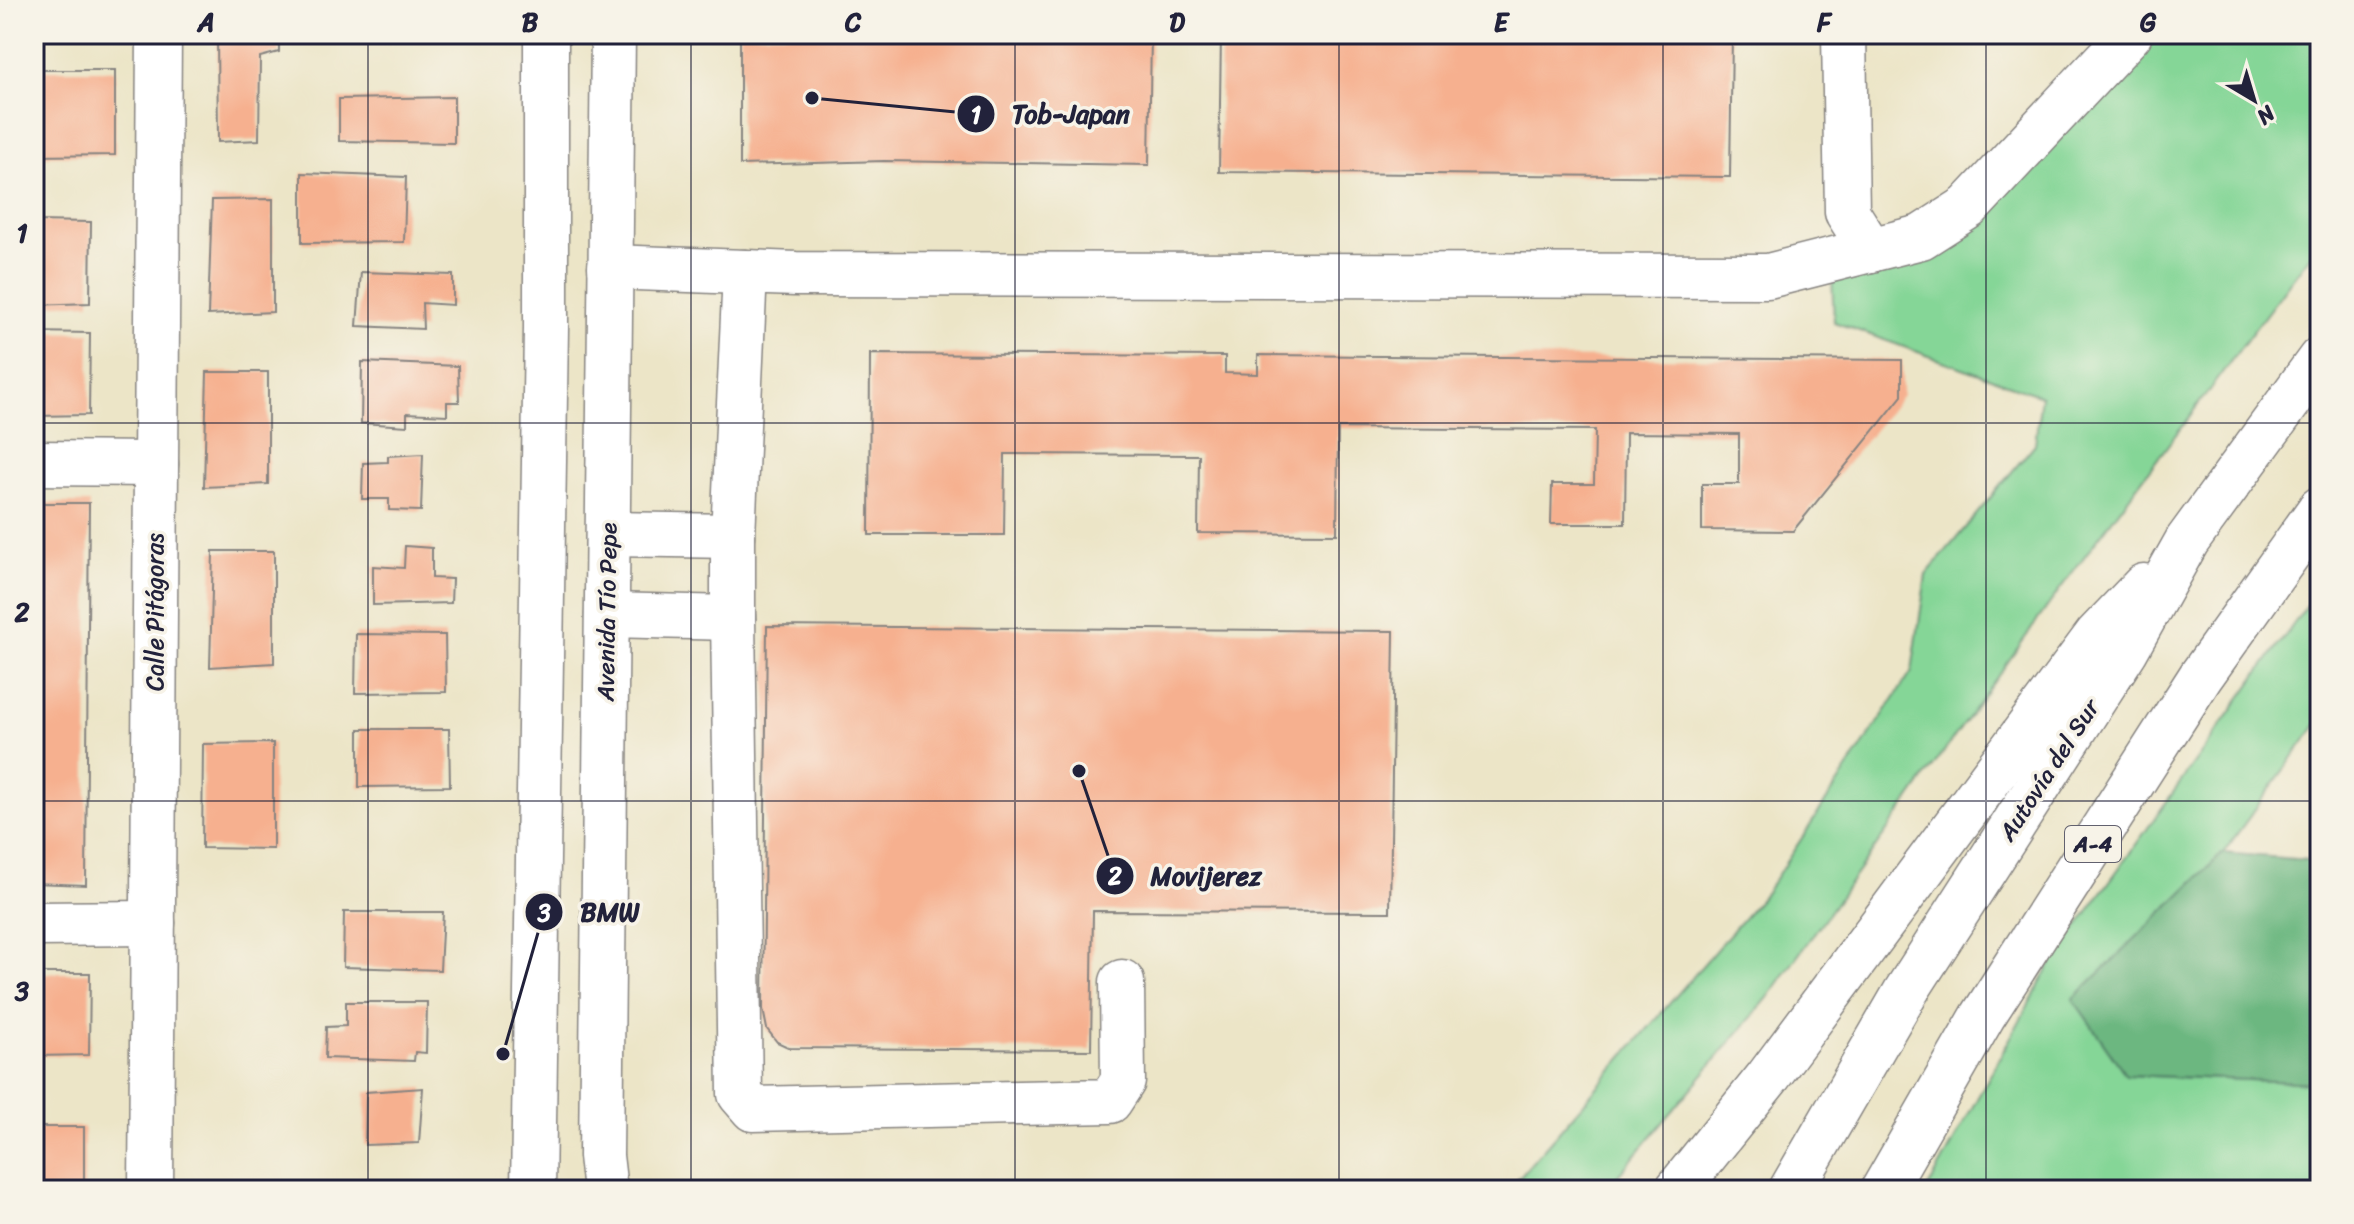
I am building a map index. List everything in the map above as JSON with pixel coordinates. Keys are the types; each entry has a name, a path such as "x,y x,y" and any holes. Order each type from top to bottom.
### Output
{"main road":[{"name":"Calle Pitágoras","path":"151,1190 159,34"},
{"path":"533,1190 546,328 546,34"},
{"name":"Avenida Tío Pepe","path":"605,1190 601,1156 613,34"},
{"path":"1844,34 1847,212 1871,250"},
{"path":"610,267 745,272 1768,276 1921,237 1968,207 2130,34"},
{"path":"745,272 733,536 740,1094 753,1109 1110,1101 1123,1081 1122,982"},
{"name":"Autovía del Sur","path":"1791,1190 1905,993 2126,650 2187,541 2320,359"},
{"path":"34,463 156,464"},
{"name":"A-4","path":"1883,1190 1983,1016 2201,676 2320,509"},
{"path":"609,534 733,536"},
{"path":"1677,1190 1768,1077 2097,635 2187,541"},
{"path":"607,615 733,618"},
{"path":"34,924 153,923"}],"green space":[{"path":"2123,34 2320,34 2320,242 2060,589 1767,999 1606,1190 1486,1190 1515,1182 1767,891 1912,671 1926,575 2035,444 2041,396 1834,322 1831,253 1921,231"},
{"path":"2320,587 2320,720 2223,853 2074,999 2126,1075 2320,1083 2320,1190 1927,1190 2052,962"},
{"path":"2223,853 2320,861 2320,1083 2126,1075 2073,999"}],"building":[{"path":"217,34 279,34 279,52 260,57 259,140 218,142"},
{"path":"740,34 1151,34 1149,165 884,161 740,165"},
{"path":"1221,34 1732,34 1730,177 1219,172"},
{"path":"34,70 115,70 115,155 34,156"},
{"path":"454,97 454,143 339,141 339,99"},
{"path":"302,173 406,177 404,242 302,243"},
{"path":"273,199 273,312 208,315 212,200"},
{"path":"34,221 91,222 90,303 34,305"},
{"path":"361,272 453,275 453,305 422,303 423,329 357,326"},
{"path":"34,332 90,333 89,415 34,416"},
{"path":"870,354 1225,356 1225,373 1258,374 1258,355 1902,360 1902,396 1793,531 1702,530 1702,484 1739,484 1739,434 1626,433 1625,524 1551,524 1552,484 1594,484 1595,430 1338,428 1337,534 1198,533 1199,455 1005,454 1004,535 869,535"},
{"path":"362,362 458,366 459,402 447,402 447,415 407,413 407,426 361,423"},
{"path":"207,372 268,372 268,484 204,487"},
{"path":"423,454 421,511 389,510 389,499 362,499 363,463 388,462 388,456"},
{"path":"34,503 89,503 86,885 34,883"},
{"path":"405,546 432,548 432,578 452,579 451,603 373,605 373,566 404,568"},
{"path":"213,551 274,551 274,663 210,667"},
{"path":"767,626 1394,631 1390,912 1093,911 1091,1050 790,1048 777,1042 767,1029 763,1009"},
{"path":"356,634 445,635 446,692 355,693"},
{"path":"359,729 449,729 450,786 359,787"},
{"path":"273,743 273,849 202,848 203,744"},
{"path":"344,912 443,912 440,970 343,967"},
{"path":"34,973 90,973 89,1055 34,1056"},
{"path":"346,1002 427,1002 426,1053 415,1052 414,1061 325,1058 326,1027 346,1026"},
{"path":"423,1088 419,1143 365,1145 366,1092"},
{"path":"34,1127 84,1127 84,1190 34,1190"}],"place":[{"name":"Tob-Japan","path":"812,98"},
{"name":"Movijerez","path":"1079,771"},
{"name":"BMW","path":"503,1054"}]}
